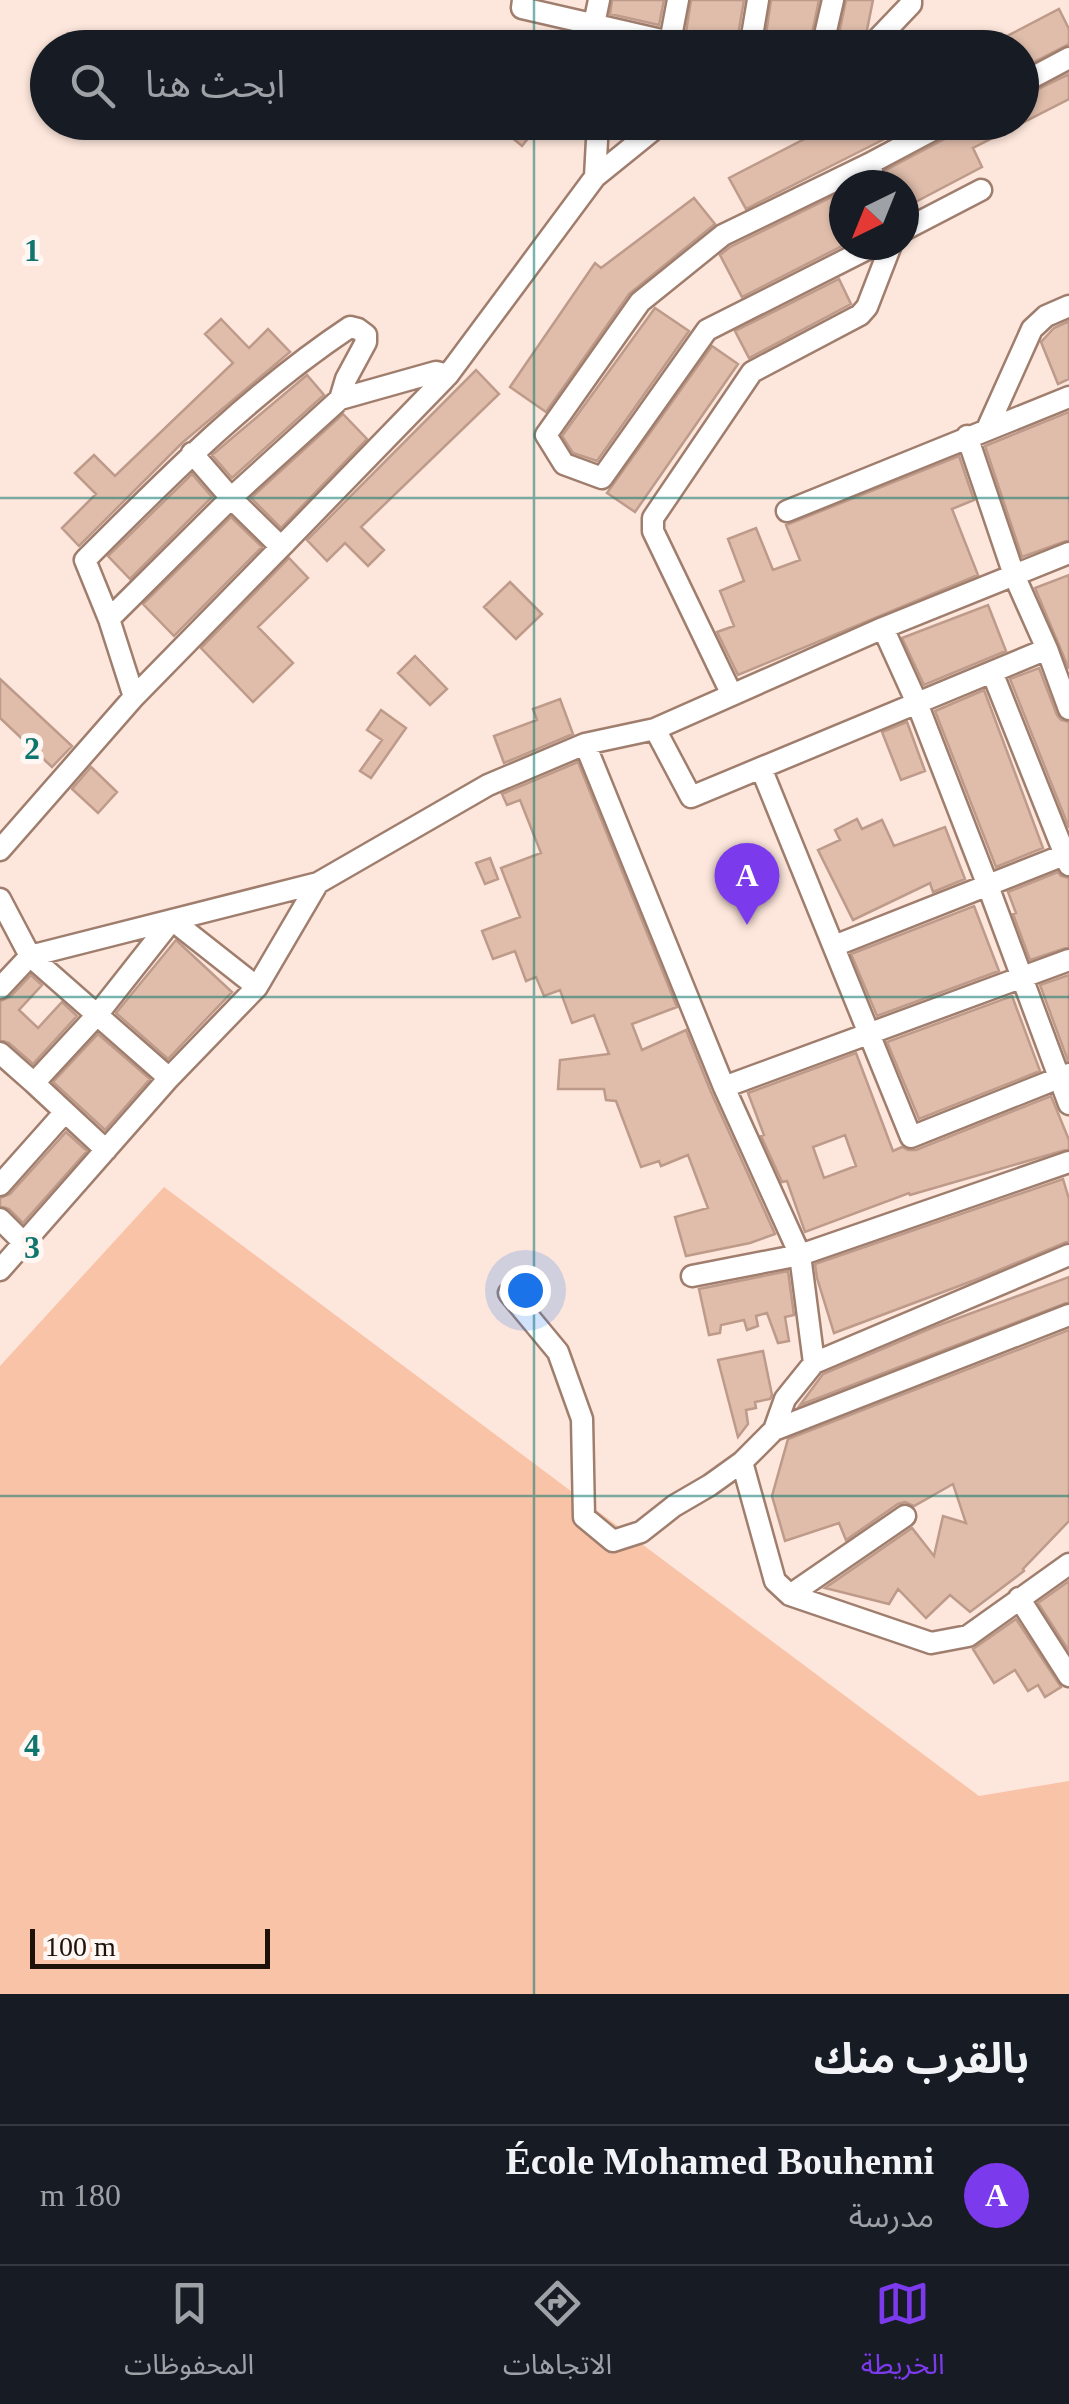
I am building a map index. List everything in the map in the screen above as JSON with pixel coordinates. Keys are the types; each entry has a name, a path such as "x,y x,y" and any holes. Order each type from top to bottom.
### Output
{"street":[{"path":"524,0 522,8 619,30"},
{"path":"595,30 600,0"},
{"path":"672,30 678,0"},
{"path":"753,30 758,0"},
{"path":"826,30 833,0"},
{"path":"886,30 912,0"},
{"path":"1039,75 1069,58"},
{"path":"595,177 597,140"},
{"path":"0,850 134,696 448,375 595,177 641,140"},
{"path":"857,170 914,140"},
{"path":"869,164 871,170"},
{"path":"829,183 723,235 640,302 546,435 564,464 602,478 707,330 845,260"},
{"path":"919,222 980,190"},
{"path":"732,695 653,531 654,518 752,372 860,314 867,307 885,260"},
{"path":"988,428 1032,328 1046,316 1069,306"},
{"path":"134,696 85,560 192,453 313,352 350,327 366,335 366,342 340,398"},
{"path":"109,619 231,498 340,398 436,372 448,375"},
{"path":"786,510 1069,398"},
{"path":"967,436 1014,575 1069,709"},
{"path":"192,453 281,546"},
{"path":"0,988 30,956 318,883 488,786 585,744 655,729 883,628 1069,553"},
{"path":"883,628 917,703 1065,1076 1069,1104"},
{"path":"655,729 691,797 1046,650"},
{"path":"834,946 1068,858 992,672"},
{"path":"585,744 724,1087 800,1255 814,1363"},
{"path":"760,768 910,1137 1065,1076"},
{"path":"0,1270 169,1078 257,987 318,883"},
{"path":"0,898 30,956 169,1078"},
{"path":"172,920 257,987"},
{"path":"34,1083 97,1016 172,920"},
{"path":"724,1087 1069,960"},
{"path":"4,1066 34,1083 106,1150"},
{"path":"0,1185 66,1112"},
{"path":"692,1276 800,1255 1069,1162"},
{"path":"0,1220 24,1243"},
{"path":"774,1430 785,1400 814,1363 1069,1255"},
{"path":"509,1292 558,1352 582,1419 584,1518 613,1541 640,1532 674,1506 710,1486 742,1462 774,1430 1069,1315"},
{"path":"742,1462 775,1581 790,1595 932,1642 968,1636 1069,1564"},
{"path":"790,1595 905,1516"},
{"path":"1019,1598 1069,1676"}],"shaded area":[{"path":"164,1187 979,1796 1069,1781 1069,1994 0,1994 0,1366"}],"building":[{"path":"612,0 664,0 659,25 610,14"},
{"path":"691,0 744,0 739,30 686,30"},
{"path":"771,0 819,0 813,30 767,30"},
{"path":"846,0 873,0 867,30 840,30"},
{"path":"1059,9 1069,29 1069,44 1039,59 1039,30 1019,30"},
{"path":"1069,74 1069,99 1039,114 1039,89"},
{"path":"802,140 882,140 746,209 729,178"},
{"path":"943,140 989,140 973,148 982,167 919,200 919,170 886,170"},
{"path":"694,198 715,224 629,294 546,412 510,387 595,263 601,268"},
{"path":"829,198 829,253 742,297 720,255"},
{"path":"839,279 851,304 749,358 735,331"},
{"path":"655,308 689,331 597,461 573,453 562,436"},
{"path":"221,319 249,348 268,329 290,352 182,443 79,546 62,528 96,494 75,473 94,455 115,476 233,363 205,334"},
{"path":"1069,321 1069,379 1058,384 1041,342 1054,328"},
{"path":"712,346 738,364 635,512 607,493"},
{"path":"476,370 499,394 361,527 384,550 368,566 345,543 327,561 307,540"},
{"path":"307,375 324,395 232,478 212,455"},
{"path":"1069,412 1069,540 1022,557 985,446"},
{"path":"343,414 367,439 281,528 251,498"},
{"path":"959,456 974,500 952,509 978,575 738,675 717,632 734,626 720,591 744,581 728,539 756,528 773,570 800,560 786,525"},
{"path":"192,474 212,497 130,579 108,556"},
{"path":"231,517 262,547 174,636 143,604"},
{"path":"289,558 308,578 258,627 293,663 253,702 201,648"},
{"path":"1069,575 1069,669 1035,588"},
{"path":"510,582 542,614 516,639 484,607"},
{"path":"988,605 1006,651 924,685 902,638"},
{"path":"415,656 447,689 430,705 398,673"},
{"path":"1039,668 1057,715 1069,722 1069,828 1010,679"},
{"path":"0,679 72,746 52,767 0,718"},
{"path":"984,690 1043,848 996,867 935,711"},
{"path":"560,699 573,734 504,763 494,736 537,720 533,709"},
{"path":"381,710 406,728 371,778 360,771 382,740 367,730"},
{"path":"907,722 925,771 901,780 882,732"},
{"path":"578,762 677,1007 632,1024 642,1050 686,1030 775,1234 686,1256 675,1217 708,1208 688,1155 661,1166 659,1161 641,1167 616,1101 606,1100 604,1089 558,1089 560,1060 609,1054 594,1015 572,1023 560,990 544,996 536,977 526,981 515,951 493,959 482,931 520,917 501,868 541,853 520,800 507,805 502,794"},
{"path":"91,767 117,792 98,813 72,789"},
{"path":"857,819 862,829 882,820 894,846 945,827 965,879 933,892 930,883 853,920 818,850 840,840 835,830"},
{"path":"490,858 498,879 485,884 476,863"},
{"path":"1058,872 1069,878 1069,947 1030,960 1008,892"},
{"path":"974,906 999,971 877,1016 851,954"},
{"path":"176,940 232,992 168,1059 116,1013"},
{"path":"31,975 42,985 19,1010 38,1028 62,1002 77,1016 33,1064 0,1040 0,1001 10,997"},
{"path":"1069,975 1069,1060 1068,1061 1040,985"},
{"path":"1012,996 1040,1071 919,1119 887,1042"},
{"path":"98,1034 150,1079 105,1130 53,1082"},
{"path":"856,1053 893,1151 902,1147 916,1150 1051,1096 1069,1149 909,1193 805,1232 787,1181 782,1182 761,1136 764,1135 748,1093","holes":["845,1135 856,1166 824,1178 813,1147"]},
{"path":"66,1132 87,1151 23,1223 0,1206 0,1198 10,1194"},
{"path":"1063,1179 1069,1199 1069,1241 834,1333 815,1264"},
{"path":"788,1271 794,1315 785,1317 789,1341 778,1343 767,1313 756,1316 758,1326 747,1330 744,1320 721,1325 720,1333 709,1335 699,1289"},
{"path":"1069,1277 1069,1302 800,1405 823,1374 934,1327"},
{"path":"1069,1330 1069,1521 1024,1571 970,1612 950,1595 926,1618 898,1589 889,1604 825,1588 912,1528 934,1556 943,1516 966,1523 953,1484 914,1506 898,1504 846,1540 839,1523 785,1541 772,1496 788,1439"},
{"path":"763,1351 772,1395 755,1402 756,1408 746,1410 748,1424 738,1437 718,1360"},
{"path":"1069,1581 1069,1651 1038,1603"},
{"path":"1016,1619 1061,1687 1045,1697 1038,1685 1028,1691 1015,1670 994,1683 973,1649"}],"place":[{"name":"École Mohamed Bouhenni","path":"747,925"}]}
